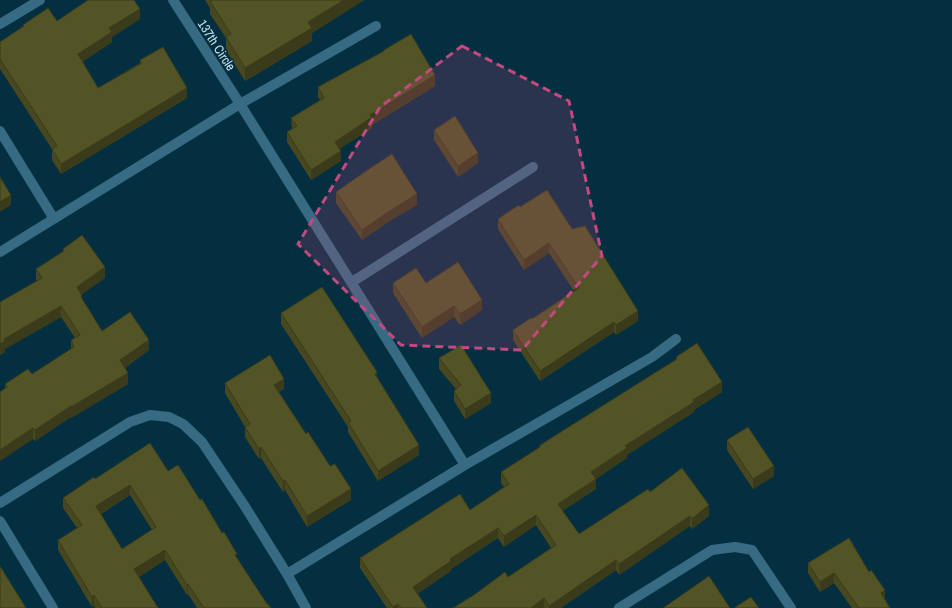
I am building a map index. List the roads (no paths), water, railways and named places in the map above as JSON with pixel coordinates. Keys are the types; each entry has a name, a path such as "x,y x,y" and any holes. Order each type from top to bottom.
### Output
{"street":[{"path":"0,24 40,0"},
{"name":"137th Circle","path":"172,0 240,104 465,465"},
{"path":"0,252 240,104 376,26"},
{"path":"0,131 54,218"},
{"path":"352,282 533,167"},
{"path":"287,574 465,465 652,357 676,339"},
{"path":"0,503 130,422 150,415 169,417 183,424 202,442 244,505 287,574 306,608"},
{"path":"0,521 53,608"},
{"path":"619,608 712,550 735,547 752,550 792,608"}]}
